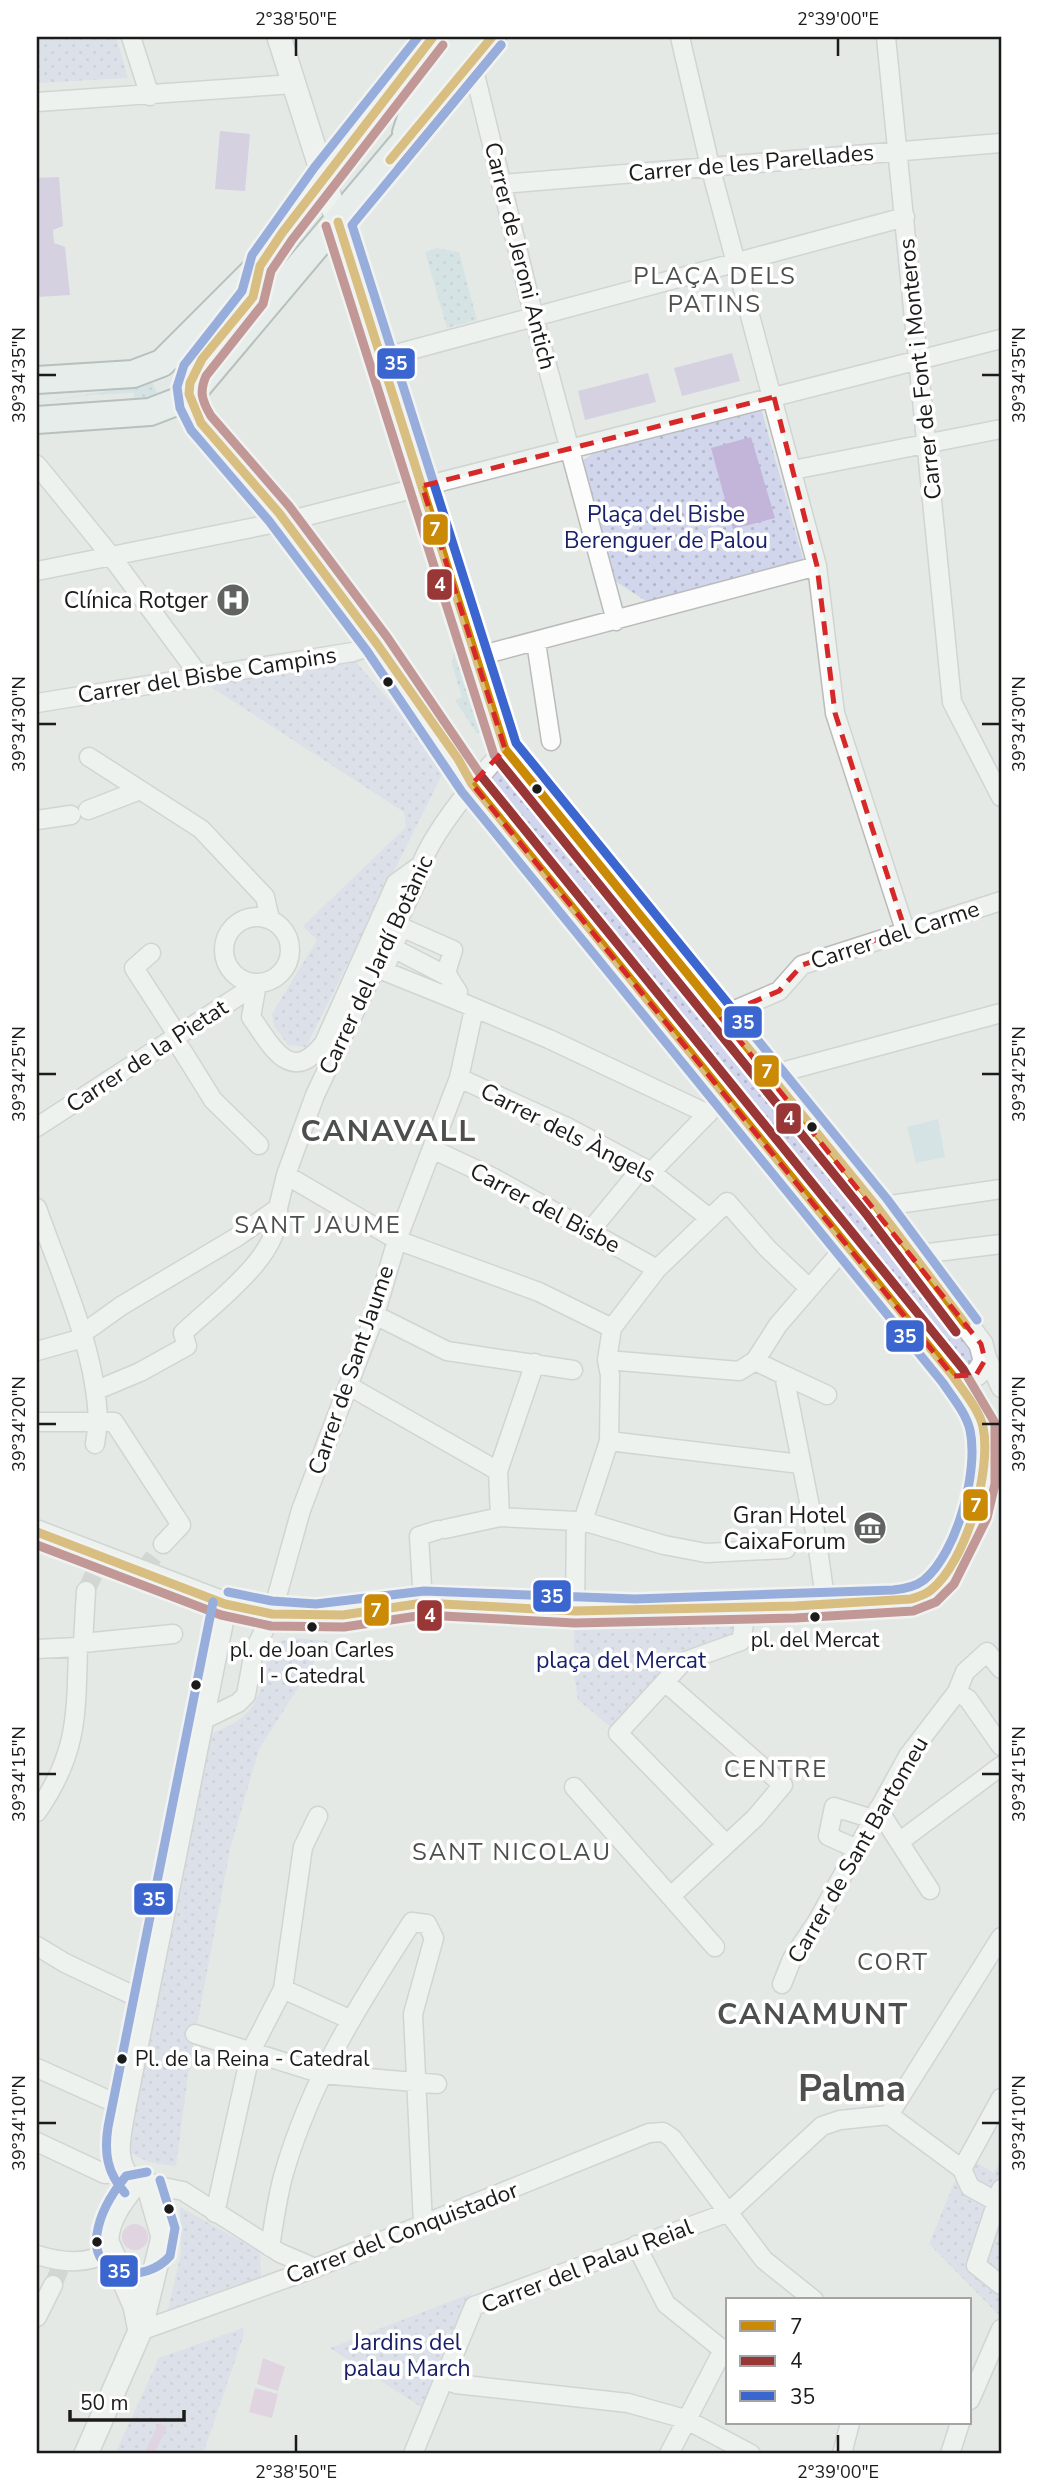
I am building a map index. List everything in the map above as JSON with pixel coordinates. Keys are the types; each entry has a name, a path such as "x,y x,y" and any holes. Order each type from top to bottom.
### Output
{"main road":[{"path":"37,380 133,374 162,363 260,265 323,177 433,37"},
{"path":"403,145 418,96 463,37"},
{"path":"37,420 130,415 168,406 188,397 492,37"}],"street":[{"path":"131,37 150,96"},
{"path":"279,37 505,750 767,1076 877,1207 981,1344 1001,1388"},
{"path":"680,37 710,166 774,397 817,566 835,713 905,930"},
{"name":"Carrer de Font i Monteros","path":"886,37 952,702 1001,797"},
{"name":"Carrer de Jeroni Antich","path":"472,62 534,317 616,621"},
{"path":"37,102 294,84"},
{"name":"Carrer de les Parellades","path":"501,184 1001,143"},
{"path":"381,358 905,217"},
{"path":"260,265 253,296 200,364 191,382 188,397 201,423 285,522 377,645 458,759 472,784 953,1376 978,1413 983,1427 985,1462 976,1513"},
{"path":"37,571 285,522 1001,339"},
{"path":"793,470 1001,429"},
{"path":"37,465 111,556 199,675"},
{"path":"475,657 817,566"},
{"path":"536,642 551,741"},
{"name":"Carrer del Bisbe Campins","path":"37,702 353,652 377,645"},
{"name":"Carrer del Jardí Botànic","path":"97,1390 140,1372 187,1346 183,1333 266,1253 279,1219 278,1208 286,1175 308,1113 394,937 416,883 418,867 472,784 505,750"},
{"path":"89,757 201,829 265,897 270,919"},
{"path":"37,820 80,812 140,790"},
{"path":"257,984 251,1017 277,1054 286,1060 300,1063 312,1059 324,1043 396,883 418,867"},
{"name":"Carrer del Carme","path":"721,1016 779,991 802,965 1001,901"},
{"path":"260,917 270,919 287,934 290,957 279,976 257,984 247,982 229,970 224,949 231,929 239,922 260,917"},
{"path":"456,1000 458,992 446,973 453,950 401,927 394,937 384,971 549,1039 708,1114"},
{"path":"394,937 395,949 449,977"},
{"path":"151,953 134,968 213,1100 259,1145"},
{"name":"Carrer de la Pietat","path":"37,1127 257,984"},
{"name":"Carrer de Sant Jaume","path":"201,1721 238,1703 246,1695 254,1651 272,1614 301,1510 375,1315 397,1240 459,1078 474,1009"},
{"path":"767,1076 1001,1013"},
{"name":"Carrer dels Àngels","path":"459,1078 567,1127 646,1170 708,1217"},
{"path":"590,1231 646,1170 724,1097"},
{"name":"Carrer del Bisbe","path":"432,1149 494,1178 657,1269"},
{"path":"286,1175 397,1240 539,1292 612,1328"},
{"path":"877,1207 1001,1189"},
{"path":"575,1611 580,1521 609,1441 610,1374 607,1360 612,1328 657,1269 708,1217 727,1202 767,1248 809,1288"},
{"path":"37,1208 82,1336 97,1390 95,1444"},
{"path":"37,1351 82,1336 121,1306 237,1237 278,1208"},
{"path":"912,1255 1001,1244"},
{"path":"607,1360 739,1371 755,1362 778,1325 846,1246"},
{"path":"375,1315 447,1351 573,1370"},
{"path":"953,1376 967,1379 981,1370 985,1357 981,1344"},
{"path":"755,1362 827,1395"},
{"path":"500,1517 498,1471 535,1363"},
{"path":"784,1374 817,1542 826,1605"},
{"path":"349,1386 498,1471"},
{"path":"37,1422 114,1422 181,1525 163,1544"},
{"path":"609,1441 800,1464"},
{"path":"37,1532 225,1604 272,1614 343,1615 423,1603 575,1611 826,1605 911,1599 929,1592 944,1577 1001,1462"},
{"path":"423,1603 419,1536 500,1517 580,1521 706,1553 786,1549"},
{"path":"37,1812 51,1791 76,1724 86,1591"},
{"path":"86,2454 140,2330 163,2236 159,2222 118,2146 225,1604"},
{"path":"726,1844 618,1733 683,1662 741,1641 747,1607"},
{"path":"37,1649 173,1634"},
{"name":"Carrer de Sant Bartomeu","path":"782,1984 792,1959 818,1920 908,1756 957,1692 965,1672 987,1651 1001,1669"},
{"path":"665,1682 783,1785 755,1818 672,1895"},
{"path":"957,1692 968,1699 1001,1746"},
{"path":"899,1842 1001,1766"},
{"path":"574,1787 672,1895 715,1947"},
{"path":"857,1850 828,1836 834,1807 876,1814 899,1842 930,1890"},
{"path":"215,2213 251,2052 283,1989 303,1847 318,1816"},
{"path":"268,2285 284,2174 322,2074 349,2019 412,1922 428,1924 434,1938 414,2014 423,2224"},
{"path":"1001,1937 917,2066 889,2115 962,2169 970,2187 999,2198 976,2265 1001,2285"},
{"path":"37,1946 145,2001"},
{"path":"283,1989 349,2019"},
{"path":"195,2034 322,2074 437,2084"},
{"path":"37,2068 124,2107"},
{"path":"962,2169 1001,2098"},
{"name":"Carrer del Palau Reial","path":"413,2454 442,2378 474,2306 729,2212 822,2126 840,2120 889,2115"},
{"name":"Carrer del Conquistador","path":"140,2330 315,2268 649,2133 663,2132 673,2138 729,2212"},
{"path":"37,2142 104,2174 183,2192 275,2250 315,2268"},
{"path":"135,2181 107,2233 112,2252 135,2306 140,2330"},
{"path":"114,2217 125,2209 138,2208 151,2212 159,2222"},
{"path":"729,2212 764,2260 812,2298"},
{"path":"636,2245 666,2304 723,2350 668,2454"},
{"path":"112,2252 124,2262 137,2263 149,2260 159,2251"},
{"path":"37,2255 62,2264 95,2260 112,2252"},
{"path":"37,2317 53,2285"},
{"path":"972,2395 1001,2329"},
{"path":"442,2378 456,2384 628,2403 685,2419 751,2454"},
{"path":"842,2454 850,2424"},
{"path":"950,2454 960,2424"}],"highlighted area":[{"path":"774,397 817,566 835,713 905,930 802,965 779,991 720,1016 981,1344 985,1360 976,1375 953,1376 472,784 505,749 422,486"}],"shaded area":[{"path":"450,37 378,140 372,134"},
{"path":"220,131 250,134 245,191 215,189"},
{"path":"358,153 364,158 342,183 342,177"},
{"path":"59,177 63,226 53,230 54,243 65,247 70,295 37,297 37,178"},
{"path":"436,248 459,252 477,320 447,328 425,252"},
{"path":"732,353 740,381 682,396 674,368"},
{"path":"648,373 656,402 585,420 578,391"},
{"path":"153,383 159,397 134,399 134,393 89,395 37,403"},
{"path":"751,437 775,518 733,529 711,448"},
{"path":"455,641 485,728 477,734 455,700 462,697 452,665"},
{"path":"938,1119 945,1157 916,1163 907,1127"},
{"path":"135,2224 144,2228 148,2237 144,2246 135,2250 126,2246 122,2237 126,2228"},
{"path":"263,2358 285,2367 278,2391 257,2384"},
{"path":"255,2388 278,2394 272,2418 249,2412"},
{"path":"159,2423 167,2427 154,2454 144,2454"}],"green space":[{"path":"37,37 116,37 128,78 37,83"},
{"name":"Plaça del Bisbe Berenguer de Palou","path":"761,408 803,559 649,603 612,579 583,461 597,450"},
{"path":"355,661 441,760 442,775 306,1047 288,1045 274,1026 272,1014 317,940 303,926 406,827 404,812 205,683"},
{"path":"506,757 978,1349 967,1375 480,786"},
{"name":"plaça del Mercat","path":"747,1607 741,1641 683,1662 618,1733 578,1700 573,1668 575,1611"},
{"path":"294,1638 328,1641 259,1749 230,1849 189,2068 176,2166 149,2161 136,2156 125,2147 201,1737 220,1730 246,1714 259,1693 270,1644"},
{"path":"971,2159 994,2173 1001,2160 1001,2317 929,2244 956,2178"},
{"path":"180,2207 260,2252 261,2280 168,2310 181,2253"},
{"name":"Jardins del palau March","path":"472,2293 421,2407 330,2348"},
{"path":"243,2328 244,2334 203,2454 115,2454 159,2358"}],"tunnel":[{"path":"143,1571 163,1544"},
{"path":"86,1591 102,1557"},
{"path":"53,2285 61,2266"}],"transit line":[{"name":"35","path":"228,1592 272,1601 316,1604 424,1591 635,1599 901,1589 924,1580 946,1551 963,1510 971,1467 970,1430 959,1406 943,1383 462,792 367,651 269,521 191,430 180,408 177,387 184,365 242,291 252,255 314,168 418,37"},
{"name":"7","path":"37,1532 225,1604 272,1614 343,1615 423,1603 575,1611 795,1606 911,1599 929,1592 944,1577 955,1559 965,1538 980,1491 984,1467 983,1427 966,1394 472,784 458,759 377,644 279,513 201,423 189,394 190,383 202,359 253,297 260,266 282,233 433,37"},
{"name":"7","path":"390,160 492,37"},
{"name":"4","path":"37,1545 221,1615 271,1626 344,1627 424,1615 575,1623 795,1618 913,1611 936,1602 954,1584 987,1518 995,1484 995,1423 963,1369 482,777 387,637 289,506 211,416 204,401 202,392 206,376 263,304 271,271 443,45"},
{"name":"4","path":"399,168 501,45"},
{"name":"35","path":"501,45 352,225 516,743 887,1199 977,1320"},
{"name":"7","path":"338,222 505,749 877,1207 966,1325"},
{"name":"4","path":"326,226 494,755 867,1215 956,1332"},
{"name":"35","path":"125,2193 114,2178 108,2162 108,2127 213,1602"},
{"name":"35","path":"147,2172 126,2176 104,2210 97,2234 97,2249 102,2260 111,2268 122,2272 147,2271 170,2256 175,2228 160,2180"}],"place":[{"name":"Clínica Rotger","path":"233,600"},
{"name":"Gran Hotel CaixaForum","path":"870,1528"},
{"name":"pl. del Mercat","path":"815,1617"},
{"name":"pl. de Joan Carles I - Catedral","path":"312,1627"},
{"name":"Pl. de la Reina - Catedral","path":"122,2059"}],"district":[{"name":"PLAÇA DELS PATINS","path":"715,290"},
{"name":"CANAVALL","path":"389,1131"},
{"name":"SANT JAUME","path":"318,1225"},
{"name":"CENTRE","path":"776,1769"},
{"name":"SANT NICOLAU","path":"512,1852"},
{"name":"CORT","path":"893,1962"},
{"name":"CANAMUNT","path":"813,2014"},
{"name":"Palma","path":"852,2089"}]}
